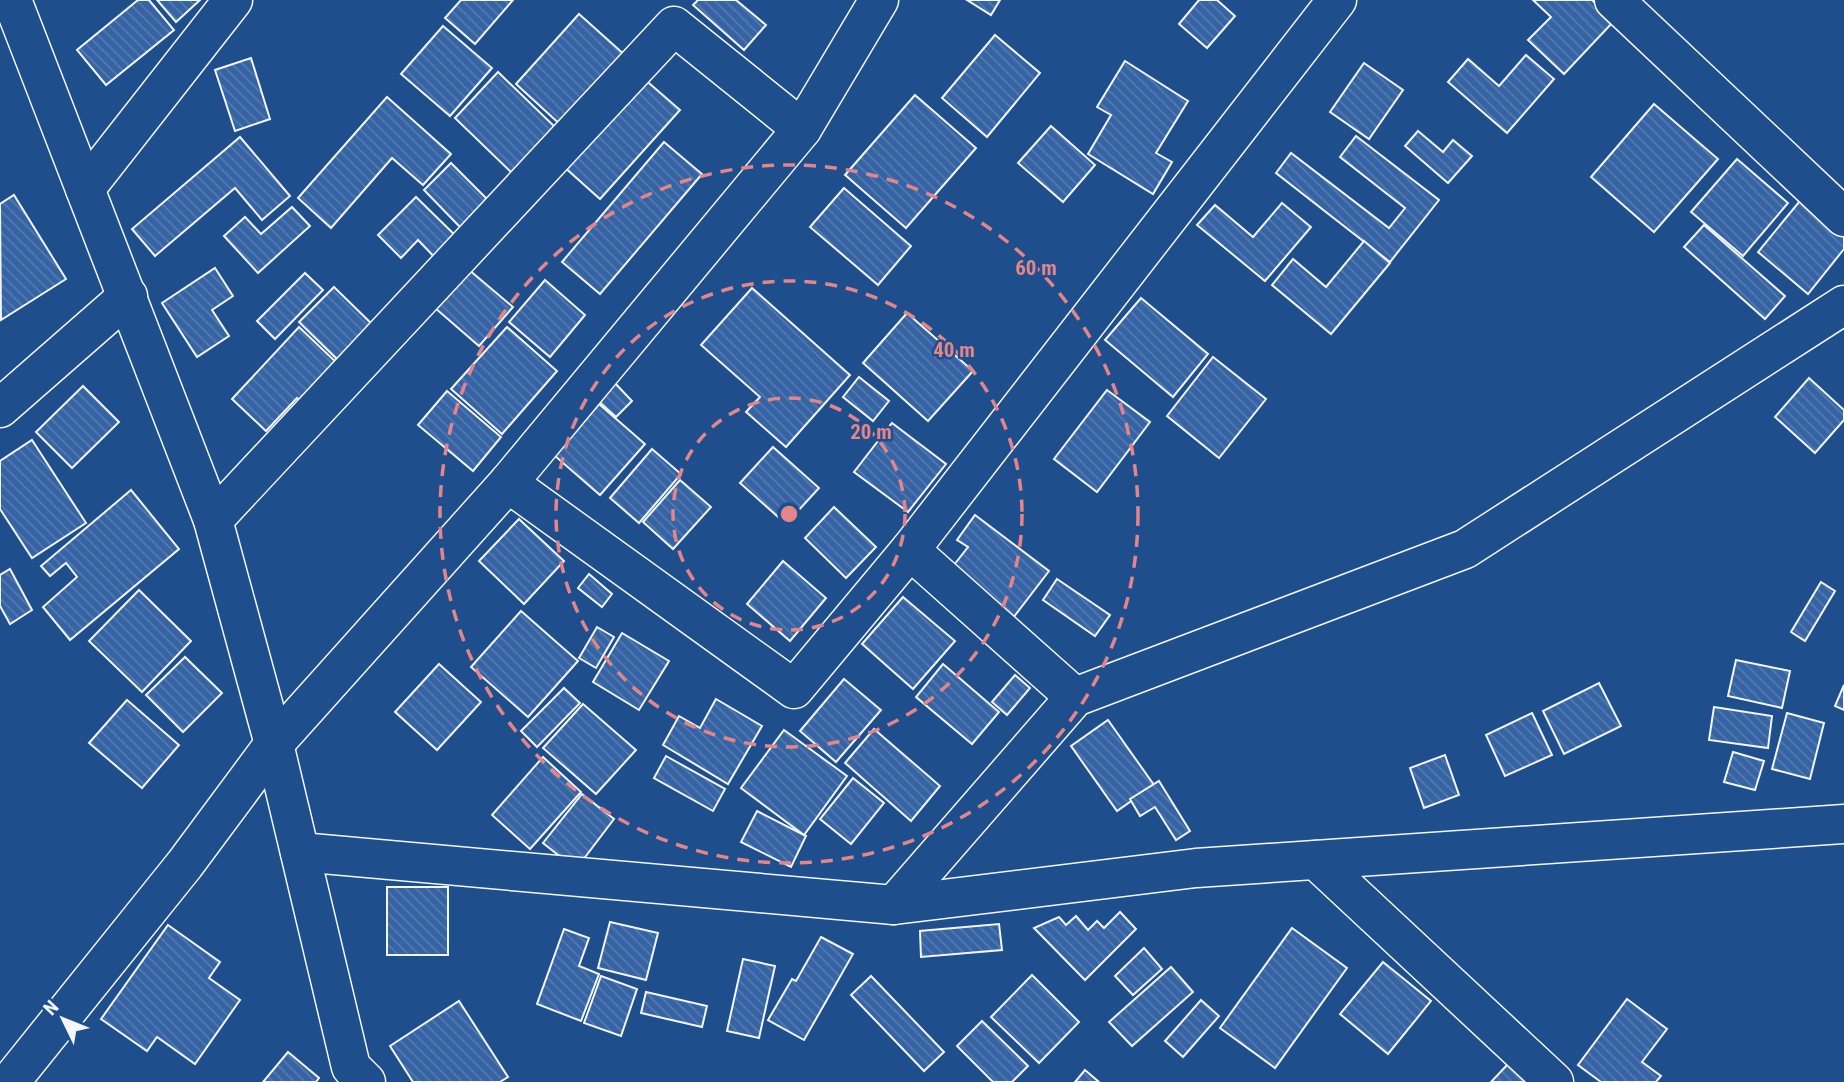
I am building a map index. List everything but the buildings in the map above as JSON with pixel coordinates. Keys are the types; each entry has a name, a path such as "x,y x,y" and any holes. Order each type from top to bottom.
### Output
{"street":[{"path":"12,0 213,520 274,744 351,1067 366,1082"},
{"path":"85,189 233,0"},
{"path":"10,1082 185,864 274,744 508,483 802,129 879,0"},
{"path":"508,483 794,689 910,550 1337,0"},
{"path":"1614,0 1844,217"},
{"path":"213,520 674,26 802,129"},
{"path":"0,408 128,296"},
{"path":"894,905 1074,697 1465,550 1839,314"},
{"path":"910,550 1074,697"},
{"path":"300,852 894,905 1196,868 1844,824"},
{"path":"1316,860 1554,1082"}]}
